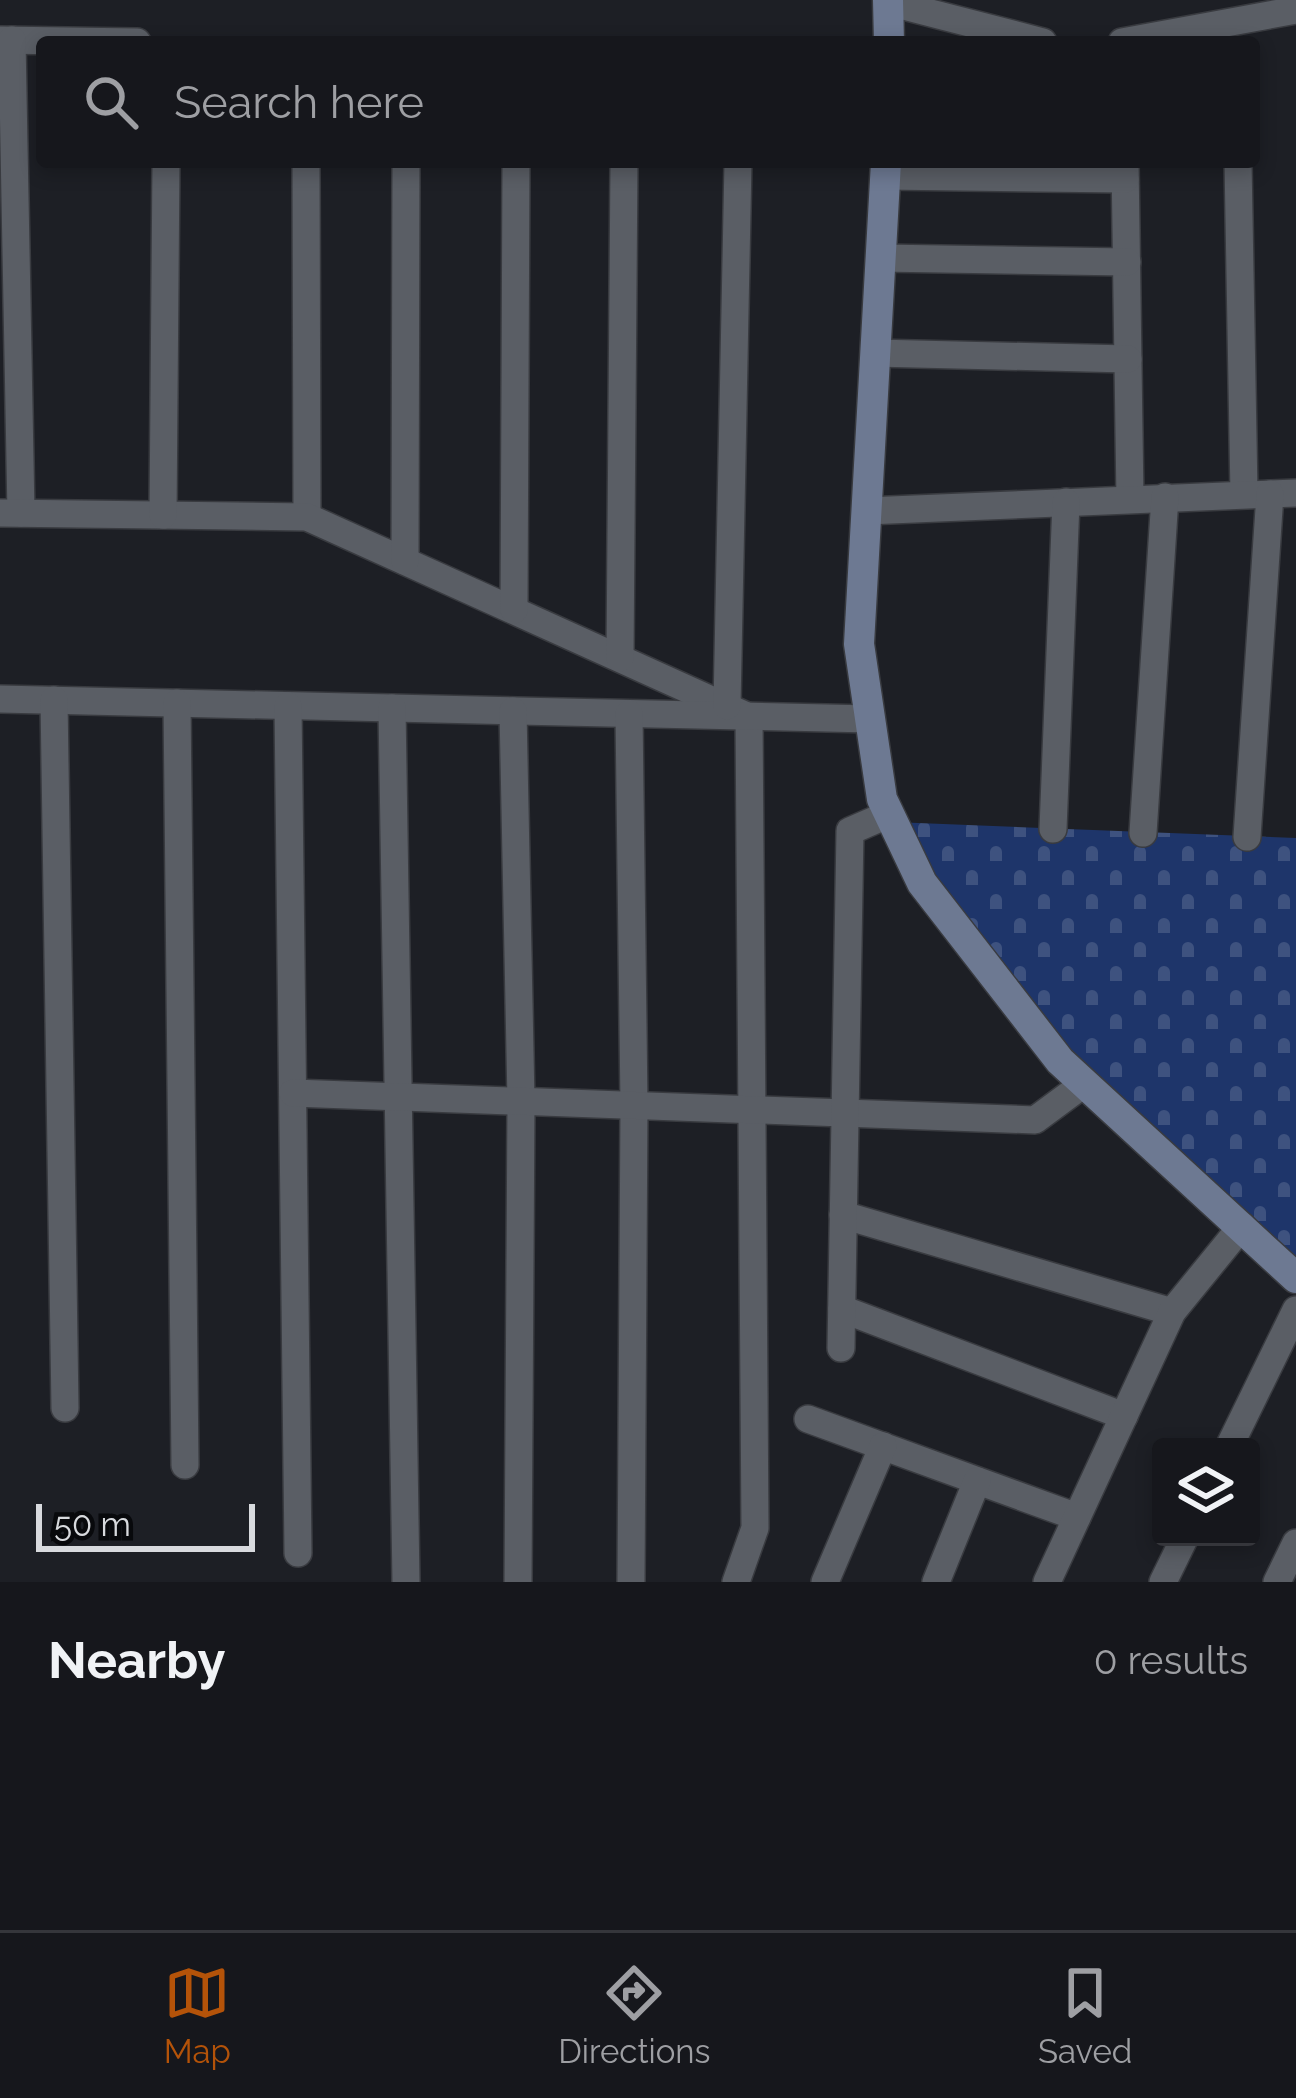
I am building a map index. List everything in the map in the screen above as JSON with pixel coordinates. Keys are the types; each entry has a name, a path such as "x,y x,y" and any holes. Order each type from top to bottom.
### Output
{"street":[{"path":"889,36 888,1 1020,36"},
{"path":"1190,36 1235,32 1296,10"},
{"path":"36,40 6,40 11,513 307,517 738,712"},
{"path":"163,515 166,168"},
{"path":"306,168 307,517"},
{"path":"405,561 406,168"},
{"path":"514,610 516,168"},
{"path":"620,658 624,168"},
{"path":"736,1582 754,1528 752,1109 738,712 738,168"},
{"path":"1239,168 1270,494 1247,837"},
{"path":"1130,499 1125,171 886,169 859,644 882,799 922,883 1060,1061 1296,1278"},
{"path":"880,258 1127,262"},
{"path":"875,352 1128,358"},
{"path":"866,511 1270,494"},
{"path":"1142,832 1165,497"},
{"path":"1053,829 1066,502"},
{"path":"0,699 629,714 738,712 870,719"},
{"path":"54,700 65,1408"},
{"path":"177,703 185,1465"},
{"path":"288,706 298,1553"},
{"path":"392,708 406,1582"},
{"path":"513,711 521,1101 518,1582"},
{"path":"629,714 634,1105 631,1582"},
{"path":"841,1348 850,831 889,814"},
{"path":"292,1093 1035,1120 1085,1083"},
{"path":"843,1215 1172,1312"},
{"path":"1047,1582 1172,1312 1241,1226"},
{"path":"842,1309 1124,1416"},
{"path":"1233,1438 1296,1310"},
{"path":"808,1419 1077,1517"},
{"path":"825,1582 883,1446"},
{"path":"936,1582 977,1481"},
{"path":"1276,1582 1296,1543"},
{"path":"1163,1582 1181,1546"}],"green space":[{"path":"893,822 1296,838 1296,1275 1060,1060"}]}
